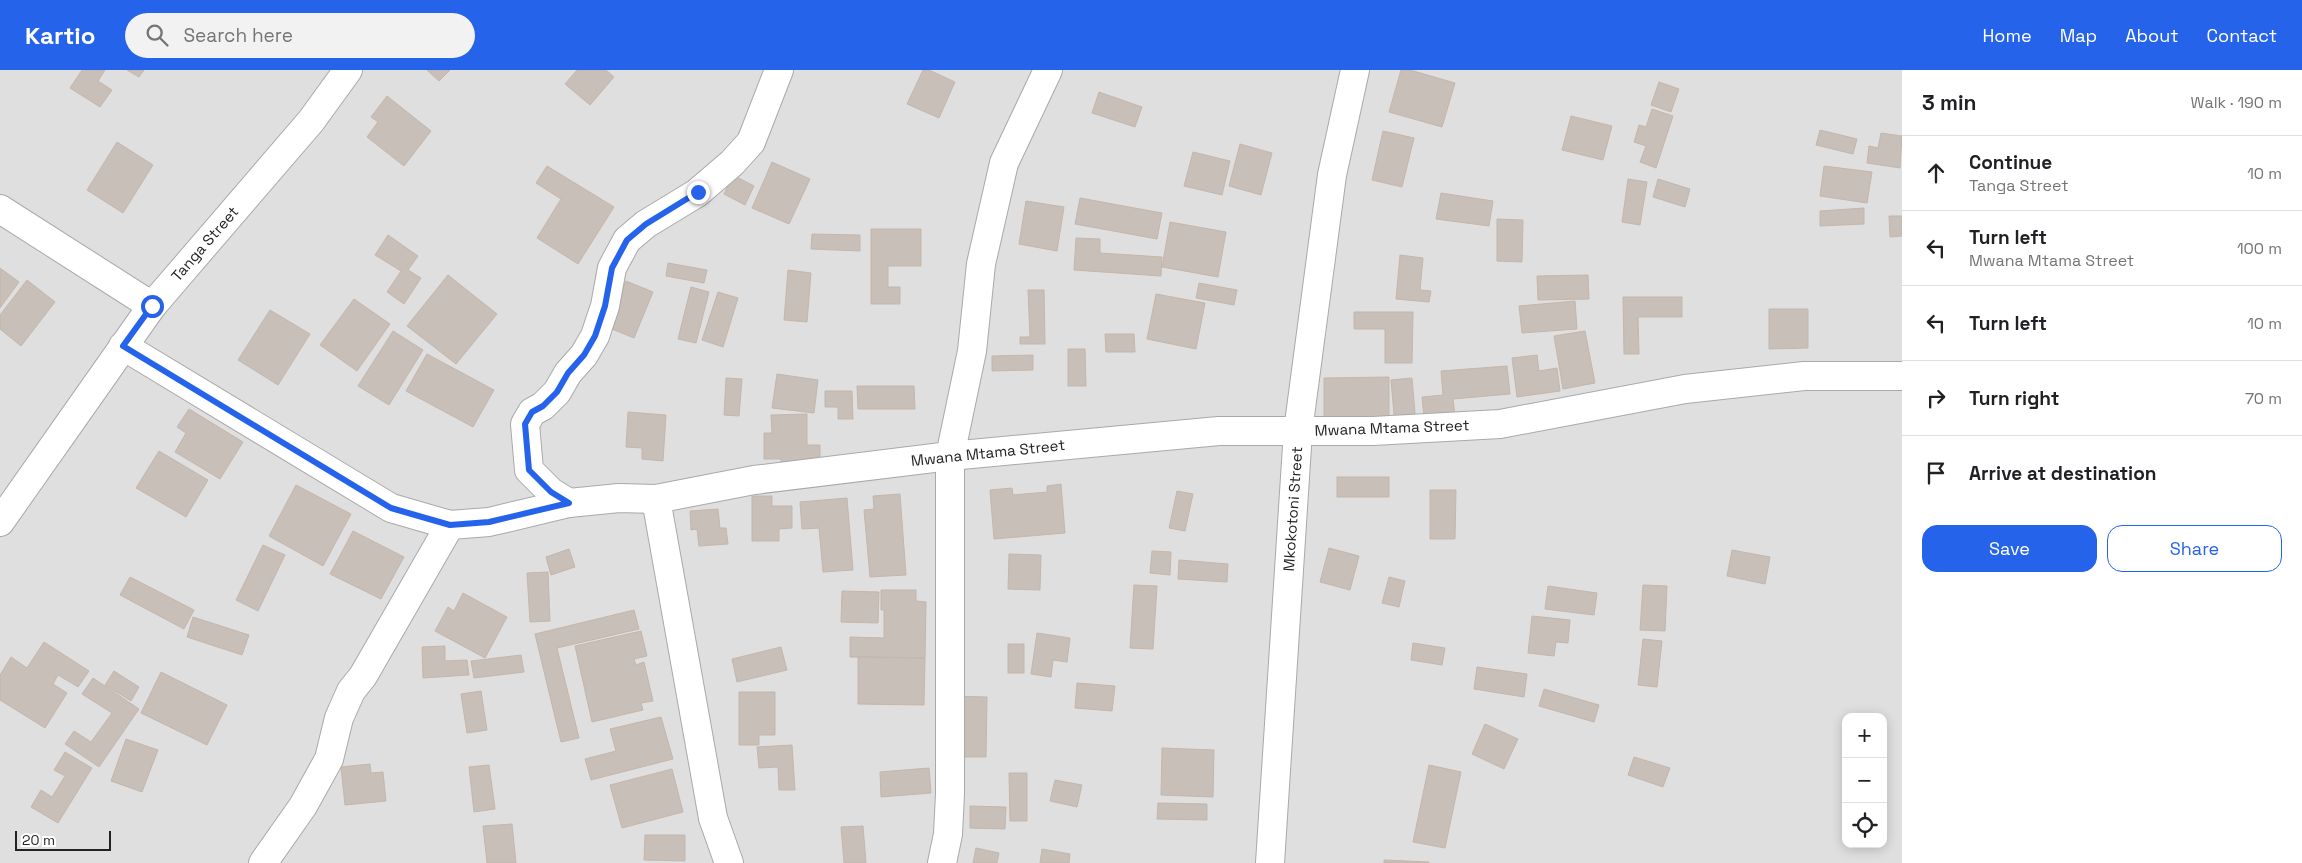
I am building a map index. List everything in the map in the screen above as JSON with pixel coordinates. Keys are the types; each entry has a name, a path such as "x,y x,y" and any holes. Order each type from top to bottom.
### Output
{"street":[{"name":"Tanga Street","path":"0,522 152,306 311,120 348,70"},
{"path":"569,503 551,492 529,470 525,424 532,412 543,406 557,392 568,373 584,355 595,336 605,306 612,268 627,240 646,224 698,192 732,163 751,142 779,70"},
{"path":"942,863 948,834 950,794 948,698 950,456 972,351 981,264 1004,163 1048,70"},
{"name":"Mkokotoni Street","path":"1270,863 1298,431 1332,174 1355,70"},
{"path":"0,209 152,306"},
{"name":"Mwana Mtama Street","path":"123,346 391,508 450,525 489,522 569,503 619,498 656,499 754,480 950,456 1219,432 1373,432 1500,424 1685,389 1804,376 1902,376"},
{"path":"656,499 713,818 729,863"},
{"path":"263,863 303,806 329,759 339,718 351,690 363,676 450,525"}],"shaded area":[{"path":"0,70 1902,70 1902,863 0,863"}],"building":[{"path":"82,70 105,70 98,81 112,90 100,107 70,88"},
{"path":"127,70 144,70 139,77"},
{"path":"427,70 450,70 439,81"},
{"path":"577,70 606,70 614,77 590,105 565,84"},
{"path":"923,70 929,70 955,82 939,118 907,104"},
{"path":"1401,70 1410,70 1455,83 1442,127 1389,112"},
{"path":"1659,82 1679,89 1671,112 1651,105"},
{"path":"1099,92 1142,107 1135,127 1092,113"},
{"path":"387,96 431,131 404,166 367,137 378,122 371,117"},
{"path":"1652,109 1673,116 1656,168 1640,162 1646,146 1634,142 1639,125 1646,127"},
{"path":"1571,116 1612,126 1603,160 1562,150"},
{"path":"1820,130 1857,139 1853,154 1816,145"},
{"path":"1383,131 1414,138 1402,187 1372,180"},
{"path":"1881,133 1902,136 1900,168 1867,163 1869,146 1878,148"},
{"path":"117,142 153,165 123,213 87,190"},
{"path":"1240,144 1272,153 1261,195 1229,186"},
{"path":"1193,152 1230,161 1222,195 1184,186"},
{"path":"772,162 810,179 789,224 752,208"},
{"path":"547,166 614,207 578,264 537,238 561,199 536,183"},
{"path":"1824,166 1872,172 1867,203 1820,196"},
{"path":"733,175 754,186 745,205 724,194"},
{"path":"1628,179 1647,182 1640,225 1622,222"},
{"path":"1658,179 1690,189 1685,207 1653,197"},
{"path":"1441,193 1493,201 1489,226 1436,219"},
{"path":"1080,198 1162,213 1157,239 1075,224"},
{"path":"1026,201 1064,207 1057,251 1019,244"},
{"path":"1864,208 1864,224 1820,226 1820,211"},
{"path":"1889,216 1902,216 1902,236 1890,237"},
{"path":"1497,219 1523,220 1522,262 1497,261"},
{"path":"1170,222 1226,232 1218,277 1162,267"},
{"path":"871,229 921,229 921,266 888,266 888,287 900,287 900,304 871,304"},
{"path":"812,234 860,235 860,251 811,249"},
{"path":"388,235 418,256 408,270 421,278 404,304 387,292 401,271 375,255"},
{"path":"1076,238 1100,239 1100,253 1162,257 1161,276 1074,270"},
{"path":"1400,255 1423,258 1420,290 1431,291 1429,302 1396,299"},
{"path":"668,263 707,270 704,283 666,276"},
{"path":"0,268 19,282 0,308"},
{"path":"788,270 811,273 807,322 784,320"},
{"path":"448,275 497,314 456,364 407,326"},
{"path":"1588,275 1589,299 1538,300 1537,276"},
{"path":"27,280 55,302 21,346 0,329 0,315"},
{"path":"626,281 653,292 634,338 607,327"},
{"path":"1199,283 1237,290 1234,305 1196,298"},
{"path":"691,287 709,292 696,343 678,339"},
{"path":"1028,290 1044,290 1045,344 1020,344 1020,337 1030,337"},
{"path":"718,292 738,298 723,347 702,340"},
{"path":"1156,294 1205,303 1196,349 1147,339"},
{"path":"1623,297 1682,297 1682,317 1638,317 1639,354 1624,354"},
{"path":"354,299 390,324 357,371 320,345"},
{"path":"1575,301 1577,329 1522,333 1519,306"},
{"path":"1769,309 1808,309 1808,348 1769,349"},
{"path":"270,310 310,334 278,385 238,360"},
{"path":"1354,312 1413,312 1412,363 1385,363 1385,329 1354,329"},
{"path":"393,331 423,350 389,405 358,386"},
{"path":"1585,331 1595,383 1563,389 1554,336"},
{"path":"1105,334 1134,334 1135,352 1106,352"},
{"path":"1068,349 1085,349 1086,386 1068,386"},
{"path":"427,354 494,390 473,427 406,391"},
{"path":"1033,355 1033,370 992,371 992,356"},
{"path":"1537,355 1539,371 1557,368 1560,391 1517,397 1512,358"},
{"path":"1507,366 1510,394 1453,399 1455,415 1424,417 1422,397 1443,395 1441,371"},
{"path":"777,374 818,380 814,413 772,408"},
{"path":"1389,377 1389,424 1324,425 1324,378"},
{"path":"726,378 742,379 739,416 724,415"},
{"path":"1412,378 1416,425 1395,426 1391,380"},
{"path":"857,386 914,386 915,409 858,409"},
{"path":"825,391 852,391 853,419 838,419 838,407 825,407"},
{"path":"189,409 243,442 220,479 175,452 186,433 177,427"},
{"path":"628,412 666,415 663,461 642,459 642,448 626,447"},
{"path":"807,414 807,445 820,445 820,458 807,458 807,463 781,464 781,459 764,459 764,433 772,433 771,415"},
{"path":"159,451 208,480 186,517 136,488"},
{"path":"1337,477 1389,477 1389,497 1337,497"},
{"path":"1061,484 1065,533 994,539 990,490 1012,488 1013,495 1047,492 1047,486"},
{"path":"296,485 351,514 323,566 269,536"},
{"path":"1430,490 1456,490 1455,539 1430,539"},
{"path":"1177,491 1193,494 1185,531 1169,528"},
{"path":"900,494 906,575 870,577 864,510 874,509 873,496"},
{"path":"752,496 772,496 772,506 792,506 792,528 779,529 779,541 752,541"},
{"path":"847,498 853,570 823,572 819,528 802,529 800,502"},
{"path":"718,509 720,528 726,528 728,544 699,546 697,529 691,530 690,511"},
{"path":"353,531 404,557 381,599 330,574"},
{"path":"263,545 285,555 258,611 236,600"},
{"path":"1329,548 1359,556 1350,590 1320,582"},
{"path":"569,549 575,567 551,575 546,557"},
{"path":"1732,550 1770,557 1765,584 1727,576"},
{"path":"1152,551 1171,552 1170,575 1150,573"},
{"path":"1009,554 1041,555 1040,590 1008,589"},
{"path":"1179,560 1228,564 1227,582 1178,579"},
{"path":"548,572 550,621 530,622 527,573"},
{"path":"130,577 194,610 184,629 120,595"},
{"path":"1389,577 1405,581 1399,607 1382,603"},
{"path":"1134,585 1157,586 1153,649 1130,648"},
{"path":"1643,585 1667,586 1665,631 1640,630"},
{"path":"1548,586 1597,593 1594,615 1545,609"},
{"path":"881,590 916,590 916,601 926,602 925,658 850,657 850,637 884,638 884,610 881,610"},
{"path":"842,591 879,592 878,623 841,622"},
{"path":"463,593 507,617 485,658 435,631 448,607 454,611"},
{"path":"634,610 639,629 557,648 579,738 561,742 535,634"},
{"path":"1532,616 1570,620 1568,643 1556,642 1554,656 1528,653"},
{"path":"193,617 249,635 242,655 187,637"},
{"path":"641,631 647,656 634,659 636,665 644,662 653,701 641,703 643,710 592,722 575,646"},
{"path":"1037,633 1070,638 1067,662 1053,660 1051,677 1031,674"},
{"path":"1643,639 1662,641 1657,687 1638,685"},
{"path":"44,642 89,671 78,687 58,675 53,684 67,693 45,728 0,700 0,675 11,657 27,668"},
{"path":"1413,643 1445,648 1442,665 1411,660"},
{"path":"1008,644 1024,644 1024,673 1008,673"},
{"path":"445,646 445,661 467,660 469,675 423,678 422,647"},
{"path":"781,647 787,670 737,682 732,659"},
{"path":"521,655 524,672 474,678 471,661"},
{"path":"858,657 925,658 924,705 858,704"},
{"path":"1477,667 1527,674 1524,697 1474,689"},
{"path":"114,671 139,687 131,701 105,685"},
{"path":"161,672 227,705 207,745 141,713"},
{"path":"93,678 139,709 99,767 65,744 74,731 91,742 112,713 82,694"},
{"path":"1077,683 1115,686 1112,711 1075,708"},
{"path":"1544,689 1599,705 1594,722 1539,706"},
{"path":"481,691 487,730 467,733 461,694"},
{"path":"739,692 775,692 775,735 759,735 759,745 739,745"},
{"path":"950,696 987,697 986,757 949,757"},
{"path":"661,717 673,759 591,780 585,759 616,751 610,729"},
{"path":"1485,724 1518,739 1504,769 1472,754"},
{"path":"126,739 158,750 142,792 111,781"},
{"path":"792,745 795,790 779,790 778,767 759,768 757,747"},
{"path":"1162,748 1214,750 1213,797 1161,795"},
{"path":"65,752 92,768 58,823 31,807 41,790 52,797 65,776 54,770"},
{"path":"1634,757 1670,768 1663,787 1628,775"},
{"path":"370,764 371,773 383,772 386,801 345,805 341,767"},
{"path":"489,765 495,809 474,812 469,767"},
{"path":"1429,765 1461,772 1445,848 1413,842"},
{"path":"929,768 931,793 881,797 880,772"},
{"path":"672,769 683,812 622,828 610,785"},
{"path":"1009,773 1027,773 1027,821 1010,821"},
{"path":"1055,780 1082,785 1077,807 1050,801"},
{"path":"1158,803 1207,804 1207,820 1157,819"},
{"path":"970,806 1006,807 1005,829 970,828"},
{"path":"512,824 516,863 487,863 483,826"},
{"path":"863,826 866,863 844,863 841,827"},
{"path":"645,835 685,835 685,861 644,860"},
{"path":"976,848 999,853 997,863 973,863"},
{"path":"1042,849 1070,854 1069,863 1040,863"},
{"path":"1384,860 1429,862 1429,863 1384,863"}],"route":[{"path":"152,306 123,346 335,476 391,508 450,525 489,522 569,503 551,492 529,470 525,424 532,412 543,406 557,392 568,373 584,355 595,336 605,306 612,268 627,240 646,224 698,192"}]}
